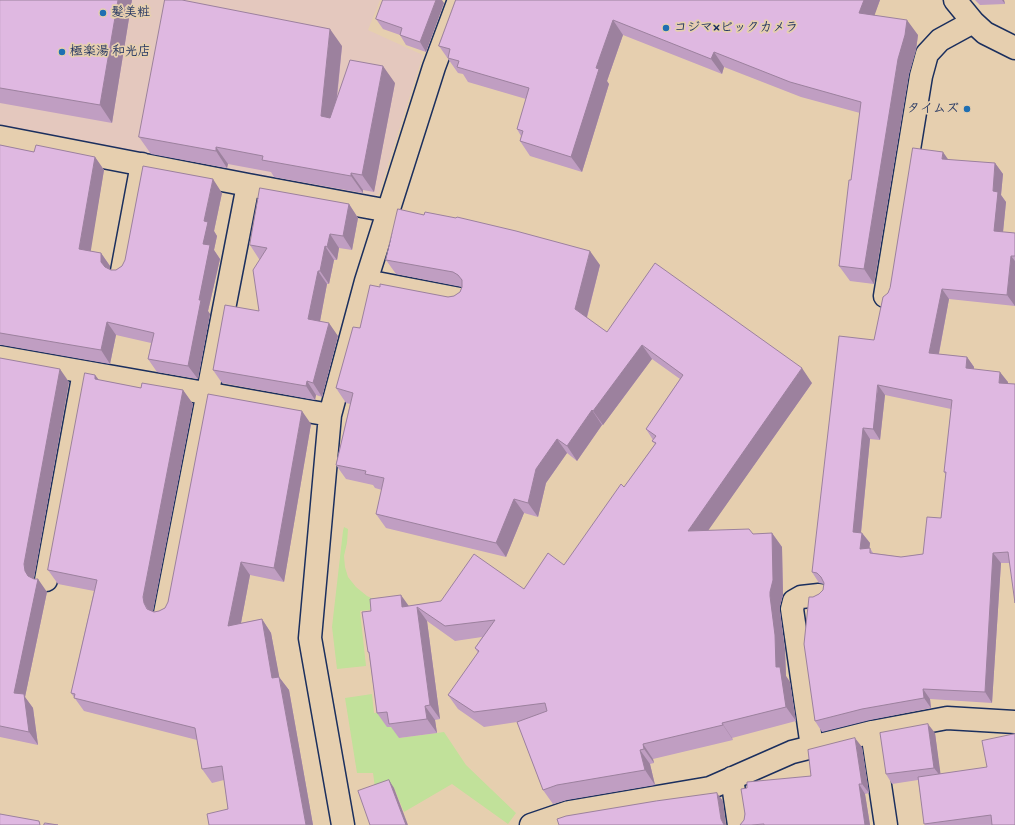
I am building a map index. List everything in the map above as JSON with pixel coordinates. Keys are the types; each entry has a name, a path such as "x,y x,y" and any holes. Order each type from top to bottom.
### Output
{"street":[{"path":"343,825 310,638 330,416 366,281 434,67 459,0"},
{"path":"955,0 973,22 985,33 1015,48"},
{"path":"885,296 921,76 927,54 940,40 973,22"},
{"path":"0,137 389,211"},
{"path":"122,271 142,164"},
{"path":"165,614 248,185"},
{"path":"366,281 460,299"},
{"path":"0,357 330,416"},
{"path":"46,580 84,372"},
{"path":"812,747 792,609 794,601 801,597 819,595"},
{"path":"531,825 569,812 588,817 710,788 792,752 872,732 947,718 1015,722"},
{"path":"872,732 886,825"},
{"path":"732,778 739,825"}],"shaded area":[{"path":"0,0 380,0 368,30 423,55 379,193 371,199 0,130"}],"green space":[{"path":"344,527 348,529 344,556 348,577 356,587 367,596 391,607 360,611 366,666 337,669 332,627"},
{"path":"372,694 374,713 385,712 397,726 399,738 444,732 466,765 516,813 508,824 452,784 404,812 394,788 376,795 373,773 357,773 345,698"}],"building":[{"name":"極楽湯 和光店","path":"0,0 118,0 100,105 0,88"},
{"path":"165,0 182,0 330,29 321,116 330,118 350,60 383,66 362,175 351,173 351,176 262,160 263,156 216,147 216,151 139,137"},
{"path":"383,0 436,0 420,42 400,35 402,28 376,19"},
{"path":"456,0 864,0 859,13 907,20 905,35 898,59 864,269 839,266 849,180 851,180 861,102 790,82 714,52 711,59 613,20 596,68 599,69 571,157 520,141 523,131 517,129 529,88 457,67 459,61 448,58 450,49 439,46"},
{"path":"0,145 34,152 36,145 95,157 79,249 101,253 101,262 105,267 111,270 116,270 122,266 125,260 143,166 213,179 204,221 208,222 203,244 210,245 188,366 148,359 154,333 107,322 101,350 0,333"},
{"path":"913,148 943,152 942,159 995,163 993,191 998,192 994,231 1015,233 1015,256 1011,256 1007,295 942,289 929,353 967,357 966,368 1000,372 999,383 1015,384 1015,603 1008,552 993,553 985,692 923,689 924,698 862,709 815,721 804,644 809,597 819,594 823,590 824,583 817,573 812,572 839,336 874,340 883,297 888,293","holes":["878,385 952,400 944,472 946,472 941,518 927,517 923,554 901,557 870,553 870,548 860,549 862,533 853,532 863,428 873,429"]},
{"path":"260,188 349,204 343,236 330,234 327,247 325,246 320,271 318,271 308,319 329,323 313,383 307,381 306,386 213,370 225,305 259,311 253,270 267,248 250,245"},
{"path":"398,209 424,215 425,212 457,217 590,251 575,309 607,332 655,263 802,368 688,531 749,529 753,534 772,533 773,580 770,596 775,635 776,667 780,667 786,707 722,723 723,725 643,744 644,749 640,750 645,770 557,785 543,790 517,722 547,711 545,703 474,712 448,695 479,651 475,648 495,620 445,626 417,607 430,705 425,706 427,719 389,724 387,712 377,713 362,612 371,611 370,599 401,595 402,607 441,601 474,554 524,589 548,553 564,565 621,484 624,487 656,443 652,441 656,436 646,429 683,375 642,345 593,411 592,410 567,446 557,439 536,469 528,503 514,499 496,543 376,514 384,478 365,474 366,471 336,465 353,393 336,388 353,327 360,328 370,285 380,287 380,284 448,297 454,296 460,292 462,287 462,280 453,272 386,260"},
{"path":"0,358 60,369 24,564 25,571 28,576 38,579 14,693 24,694 29,732 0,726"},
{"path":"85,373 95,375 95,379 141,388 142,383 183,390 143,597 147,609 154,612 165,608 168,602 208,394 302,411 274,568 241,562 228,626 262,619 272,678 279,677 306,825 209,825 207,814 228,809 222,766 202,769 195,728 74,698 75,694 71,693 97,580 48,570"},
{"path":"928,724 934,768 886,774 880,733"},
{"path":"1015,734 1015,825 992,825 991,815 924,824 918,777 987,767 982,741"},
{"path":"855,738 862,784 859,784 865,825 740,825 744,820 745,814 741,789 747,788 747,782 811,776 808,750"},
{"path":"389,780 406,825 370,825 358,791"},
{"path":"717,793 721,819 724,825 559,825 557,819 566,816 656,801"},
{"path":"0,814 39,821 40,825 0,825"},
{"path":"45,823 58,825 44,825"}],"place":[{"name":"髪美粧","path":"103,13"},
{"name":"コジマ×ビックカメラ","path":"666,28"},
{"name":"極楽湯 和光店","path":"62,52"},
{"name":"タイムズ","path":"967,109"}]}
